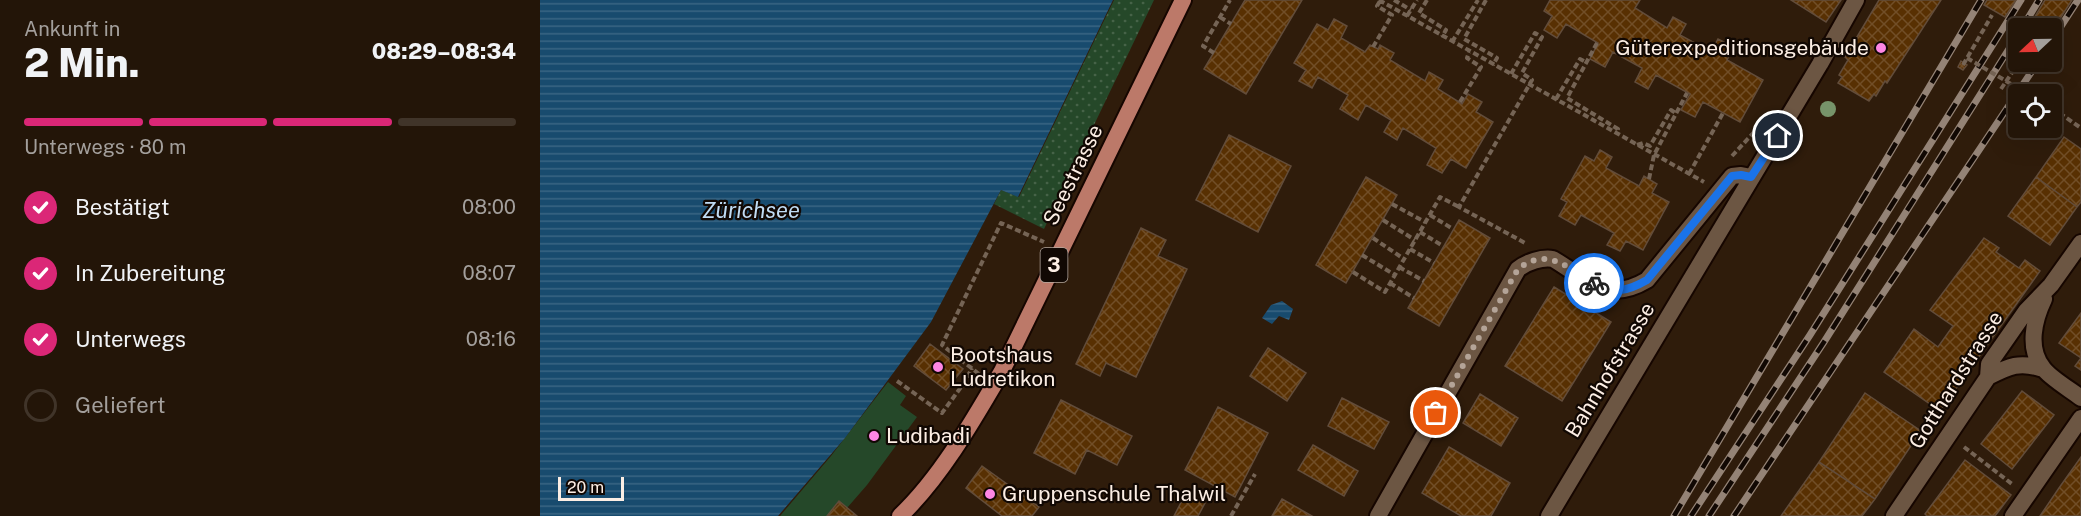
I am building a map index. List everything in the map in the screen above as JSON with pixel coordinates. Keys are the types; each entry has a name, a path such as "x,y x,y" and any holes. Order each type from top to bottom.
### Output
{"main road":[{"name":"Seestrasse","path":"907,514 975,418 1002,370 1183,0"}],"street":[{"name":"Bahnhofstrasse","path":"1549,516 1821,64 1856,0"},
{"path":"1378,516 1518,269 1524,264 1545,258 1553,260 1605,290 1620,291 1633,288 1647,280 1732,176 1751,177"},
{"name":"Gotthardstrasse","path":"1894,516 1988,377 1989,364 2026,311 2051,285 2081,243"},
{"path":"2043,369 2035,349 2035,318 2051,285"},
{"path":"1988,377 2014,365 2029,364 2043,369 2081,398"},
{"path":"2013,516 2081,418"}],"path":[{"path":"1214,53 1203,46 1230,0"},
{"path":"1373,47 1392,15 1377,6 1379,0 1707,184"},
{"path":"1394,0 1411,10"},
{"path":"1407,16 1417,0"},
{"path":"1426,0 1419,14 1446,30 1442,37"},
{"path":"1452,42 1478,0"},
{"path":"1486,0 1464,39 1497,58 1493,65"},
{"path":"1963,64 1992,15"},
{"path":"1220,17 1231,24"},
{"path":"1459,207 1532,80 1522,73 1542,37 1535,33 1511,74"},
{"path":"1597,43 1567,98 1618,129 1616,134"},
{"path":"1460,102 1482,67 1467,58 1469,52"},
{"path":"1967,58 2014,84"},
{"path":"1556,99 1580,59 1586,62"},
{"path":"2002,88 2013,72"},
{"path":"1649,179 1654,155 1687,93"},
{"path":"1637,145 1643,143 1650,146 1671,110 1677,114"},
{"path":"1689,174 1723,113"},
{"path":"2062,115 2081,128"},
{"path":"1728,161 1756,130"},
{"path":"1353,272 1385,292 1440,197 1553,260"},
{"path":"1392,204 1425,222"},
{"path":"1430,215 1454,229"},
{"path":"1383,220 1415,240"},
{"path":"980,375 942,345 1001,223 1045,242"},
{"path":"1420,232 1443,246"},
{"path":"1373,238 1404,259"},
{"path":"1410,249 1434,263"},
{"path":"1362,255 1395,275"},
{"path":"1400,267 1424,281"},
{"path":"1390,284 1414,298"},
{"path":"897,381 942,413 972,368"},
{"path":"1960,444 2027,496"},
{"path":"1231,516 1255,474"}],"green space":[{"path":"1114,0 1154,0 1044,229 994,204 1001,190 1019,197"},
{"name":"Ludibadi","path":"888,382 906,396 900,405 917,417 867,485 840,516 780,516 831,456"}],"water":[{"name":"Zürichsee","path":"540,0 1113,0 1018,197 1001,190 931,322 845,438 778,516 540,516"},
{"path":"1282,301 1293,309 1289,320 1279,316 1272,324 1262,318 1271,305"}],"building":[{"path":"1245,0 1302,0 1246,94 1204,69"},
{"path":"1550,0 1640,0 1635,8 1667,28 1673,17 1686,24 1680,35 1711,52 1718,39 1734,47 1727,60 1763,80 1740,122 1703,102 1695,117 1681,110 1690,94 1656,75 1648,89 1635,82 1642,68 1613,52 1605,67 1590,59 1598,43 1566,24 1557,38 1544,30 1552,16 1544,11"},
{"path":"1791,0 1841,0 1826,22"},
{"name":"Güterexpeditionsgebäude","path":"1879,0 1941,0 1887,83 1885,81 1876,96 1874,94 1869,101 1838,83 1842,77 1839,75 1848,60 1845,57"},
{"path":"1987,0 2016,0 2005,17 1984,5"},
{"path":"2045,0 2072,0 2060,18 2034,18"},
{"path":"1334,19 1347,26 1341,38 1365,52 1370,45 1378,49 1380,45 1394,53 1390,60 1425,81 1429,72 1443,80 1438,89 1462,104 1468,94 1482,102 1476,112 1493,122 1466,168 1451,159 1442,173 1427,165 1436,148 1403,128 1397,140 1384,132 1391,120 1366,105 1358,120 1340,109 1348,95 1318,77 1312,88 1299,81 1306,70 1294,63 1317,24 1328,30"},
{"path":"1961,61 1967,65 1963,70 1958,67"},
{"path":"1229,135 1291,166 1258,232 1196,200"},
{"path":"2064,137 2081,149 2081,202 2077,207 2036,177"},
{"path":"1600,150 1612,157 1606,168 1639,186 1644,176 1657,184 1652,193 1669,202 1643,250 1626,241 1620,251 1607,245 1614,233 1581,215 1575,225 1559,216 1567,202 1561,199 1585,156 1594,161"},
{"path":"1366,177 1397,195 1346,283 1316,265"},
{"path":"2036,177 2077,207 2050,245 2008,216"},
{"path":"1459,220 1490,238 1439,326 1408,308"},
{"path":"1141,228 1166,240 1158,256 1187,269 1136,377 1106,363 1100,376 1076,364"},
{"path":"1984,238 1999,248 1996,252 2019,268 2025,260 2040,271 1940,411 1884,372 1914,329 1938,347 1953,326 1930,310"},
{"path":"1554,287 1611,322 1562,401 1505,366"},
{"path":"2081,313 2081,358 2059,343"},
{"name":"Bootshaus Ludretikon","path":"930,344 963,369 946,390 914,366"},
{"path":"1268,348 1306,373 1287,401 1250,376"},
{"path":"2081,358 2081,370 2075,366"},
{"path":"2022,391 2054,415 2012,469 1981,444"},
{"path":"1865,393 1921,431 1875,499 1819,462"},
{"path":"1480,394 1518,418 1501,446 1463,423"},
{"path":"1342,398 1389,422 1374,449 1328,426"},
{"path":"1061,400 1132,436 1117,465 1087,450 1075,474 1034,453"},
{"path":"1218,407 1268,433 1235,497 1185,470"},
{"path":"1313,445 1358,471 1344,496 1298,470"},
{"path":"1449,447 1510,483 1491,516 1461,516 1422,493"},
{"path":"2081,457 2081,516 2040,516 2059,488"},
{"path":"1965,460 2011,495 1995,516 1927,516 1925,514"},
{"path":"1819,462 1875,499 1862,516 1781,516"},
{"path":"982,466 1039,507 1032,516 1002,516 966,488"},
{"path":"1186,493 1205,503 1198,516 1174,516"},
{"path":"1282,499 1312,516 1272,516"},
{"path":"839,501 857,516 827,516"}],"railway":[{"path":"1674,516 1981,0"},
{"path":"1691,516 1810,335 2021,0"},
{"path":"2028,18 2039,0"},
{"path":"2062,25 2078,0"},
{"path":"1709,516 1824,342 2008,50"},
{"path":"1734,516 2031,72"}],"way so far":[{"path":"1436,413 1518,269 1524,264 1545,258 1553,260 1594,283"}],"place":[{"name":"Güterexpeditionsgebäude","path":"1881,48"},
{"name":"Bootshaus Ludretikon","path":"938,367"},
{"name":"Ludibadi","path":"874,436"},
{"name":"Gruppenschule Thalwil","path":"990,494"}],"route":[{"path":"1594,283 1605,290 1620,291 1633,288 1647,280 1732,176 1751,177 1778,136"}]}
